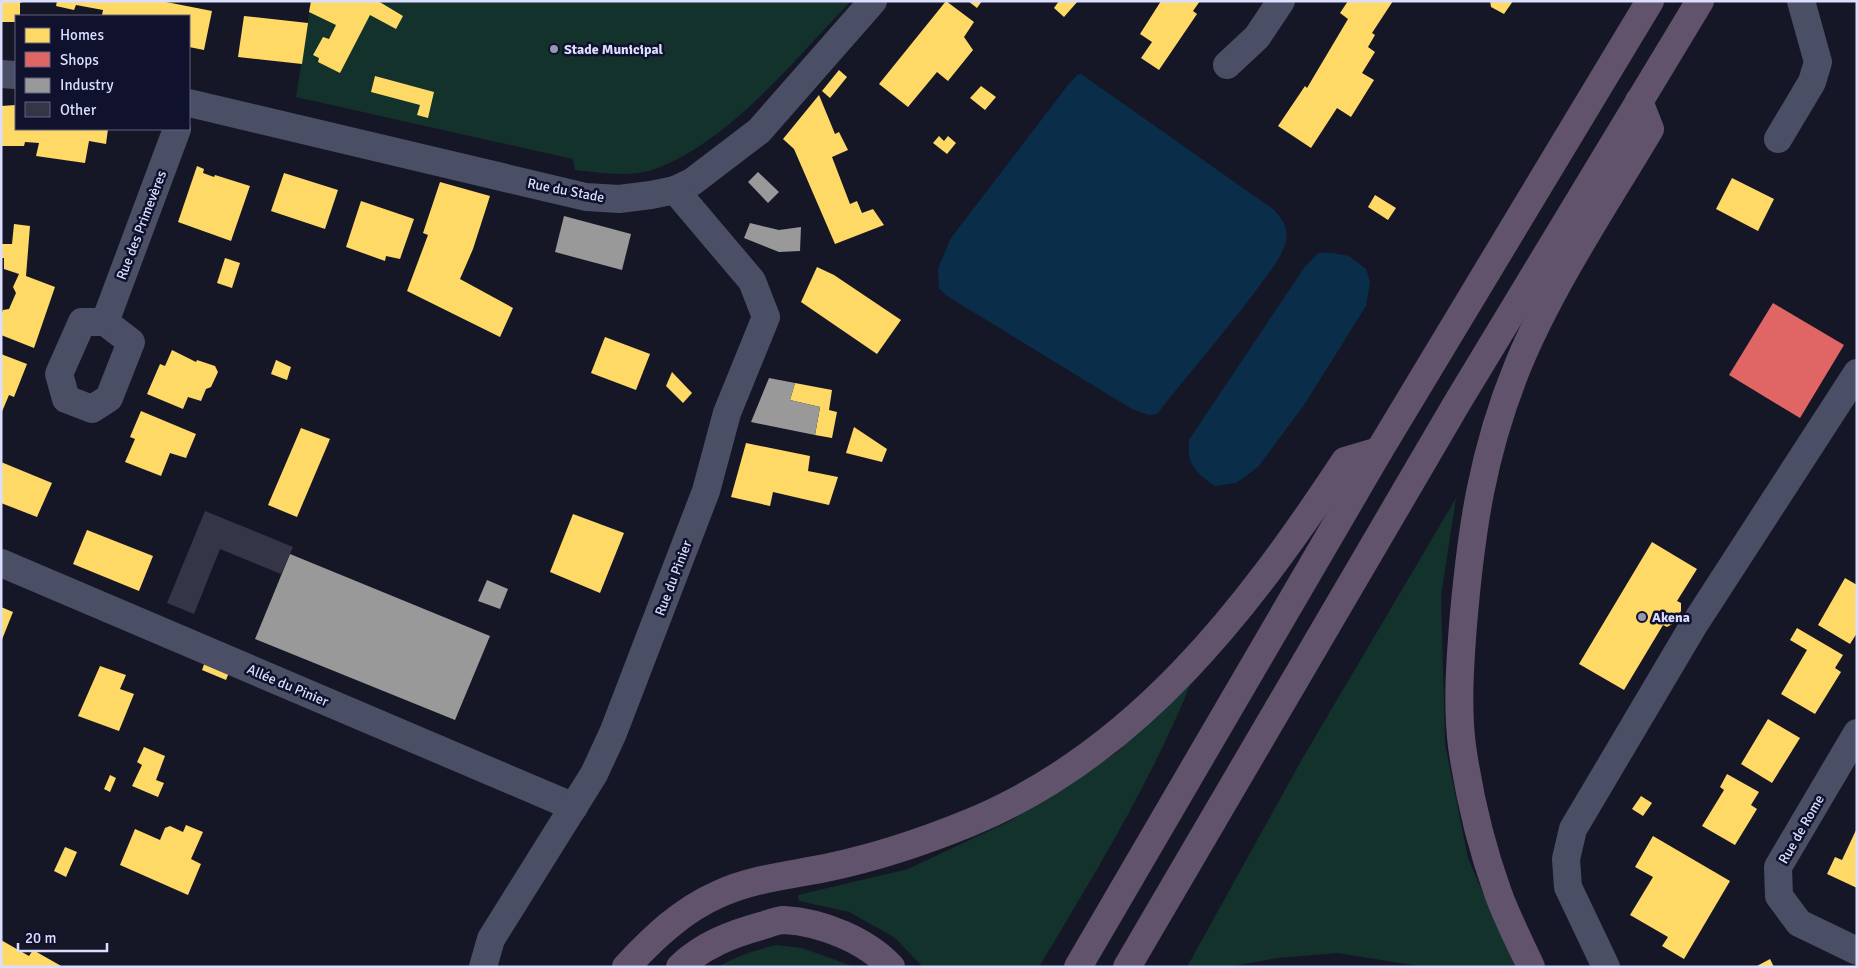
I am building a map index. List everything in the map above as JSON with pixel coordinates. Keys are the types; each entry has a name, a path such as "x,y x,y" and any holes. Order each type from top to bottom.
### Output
{"highway":[{"path":"1078,967 1379,451 1650,1"},
{"path":"1127,967 1457,403 1700,1"},
{"path":"1531,967 1498,895 1482,842 1462,744 1460,665 1466,574 1475,512 1494,431 1519,362 1560,282 1650,129 1639,101"},
{"path":"626,967 654,937 682,915 719,894 765,879 832,866 918,842 1008,806 1079,763 1157,699 1247,602 1300,529 1345,461 1379,451"},
{"path":"680,967 706,948 735,933 782,920 812,925 849,937 882,957 891,967"}],"street":[{"name":"Rue du Stade","path":"190,102 586,197 619,199 676,190 692,182 759,131 873,1"},
{"path":"1227,66 1257,37 1281,1"},
{"path":"1778,139 1812,82 1818,62 1801,1"},
{"path":"1,74 15,75"},
{"name":"Rue des Primevères","path":"105,322 177,130"},
{"name":"Rue du Pinier","path":"483,967 491,939 594,774 613,733 706,491 727,413 766,317 752,281 676,190"},
{"path":"1606,967 1568,886 1566,859 1574,829 1692,628 1857,373"},
{"name":"Allée du Pinier","path":"1,563 574,807"},
{"name":"Rue de Rome","path":"1857,733 1778,867 1779,896 1799,923 1857,950"}],"green space":[{"name":"Stade Municipal","path":"311,1 851,1 762,95 712,138 685,155 658,168 637,173 616,174 575,170 573,159 296,97"},
{"path":"1456,498 1441,596 1445,744 1468,858 1515,967 1425,967 1338,953 1278,958 1227,967 1187,967 1301,761"},
{"path":"1191,683 1158,756 1121,828 1039,967 923,967 894,937 849,912 799,901 798,895 908,869 1012,820 1116,753"},
{"path":"776,945 802,948 855,967 718,967 746,954"}],"water":[{"path":"1081,74 1274,210 1283,221 1287,234 1285,244 1273,268 1233,321 1157,414 1149,415 1132,409 947,296 939,288 938,268 951,238 1068,85 1077,75"},
{"path":"1318,253 1349,256 1366,269 1370,282 1366,306 1304,405 1258,467 1236,483 1215,486 1197,472 1191,462 1189,440 1304,268"}],"building: Homes":[{"path":"1,1 24,1 20,3 20,15 15,15 15,22 1,22"},
{"path":"57,1 161,1 212,11 204,50 190,47 190,15 102,15 103,10 76,5 74,10 56,6"},
{"path":"311,1 378,1 403,16 396,29 370,15 340,73 318,62 319,58 313,55 323,37 329,39 336,25 309,12"},
{"path":"946,1 974,22 964,37 973,50 948,81 937,72 908,107 879,84"},
{"path":"968,1 982,1 977,8"},
{"path":"1059,1 1078,1 1064,17 1054,8"},
{"path":"1161,1 1200,1 1193,11 1197,14 1159,70 1141,58 1152,42 1140,34"},
{"path":"1348,1 1393,1 1372,33 1375,35 1368,47 1375,52 1362,73 1374,80 1351,117 1337,108 1311,148 1278,126 1305,86 1307,88 1348,19 1340,13"},
{"path":"1490,1 1513,1 1504,14 1491,7"},
{"path":"244,16 308,23 302,64 238,57"},
{"path":"839,70 847,77 830,98 822,91"},
{"path":"375,76 434,92 428,118 417,115 420,105 371,92"},
{"path":"981,86 996,97 985,110 970,98"},
{"path":"819,95 835,134 839,132 848,150 832,157 850,204 857,201 862,213 873,209 884,225 835,244 794,149 783,139"},
{"path":"15,105 15,130 108,130 106,144 89,141 85,163 36,156 39,143 25,142 24,146 1,146 1,106"},
{"path":"939,136 944,141 948,136 956,143 947,154 933,143"},
{"path":"197,166 204,169 203,173 250,186 231,241 178,222"},
{"path":"284,173 338,190 325,229 271,211"},
{"path":"1732,178 1774,199 1758,231 1716,209"},
{"path":"440,182 490,196 473,249 460,279 513,308 500,337 407,291 428,235 423,233"},
{"path":"1375,195 1396,208 1388,220 1368,207"},
{"path":"361,201 414,219 400,259 386,256 385,261 346,247"},
{"path":"14,224 30,226 26,276 55,287 34,348 1,335 1,315 3,310 9,309 16,293 13,287 19,274 4,269 4,258 1,258 1,244 12,244"},
{"path":"225,258 240,263 232,288 217,283"},
{"path":"817,267 834,275 901,320 877,354 801,302"},
{"path":"605,337 650,354 636,390 591,373"},
{"path":"172,350 196,362 197,360 215,366 218,372 211,387 206,389 201,401 188,397 183,409 147,394 160,364 165,366"},
{"path":"1,354 27,364 14,397 9,395 1,414"},
{"path":"276,360 291,367 287,380 271,374"},
{"path":"672,372 692,393 683,403 666,386"},
{"path":"795,383 832,390 829,410 837,412 832,438 815,435 820,407 790,400"},
{"path":"141,411 196,434 186,458 170,453 161,476 125,462 135,439 130,437"},
{"path":"854,427 887,449 882,462 846,453"},
{"path":"301,428 330,439 297,517 268,505"},
{"path":"746,443 810,456 808,471 838,477 829,505 773,492 770,506 731,497"},
{"path":"1,462 52,483 37,517 1,503"},
{"path":"573,514 624,533 600,593 550,572"},
{"path":"87,530 153,556 139,591 73,564"},
{"name":"Akena","path":"1652,542 1697,569 1677,601 1681,603 1681,611 1674,623 1667,627 1663,625 1624,690 1579,664"},
{"path":"1845,578 1857,585 1857,633 1850,644 1818,625"},
{"path":"1,607 13,612 1,642"},
{"path":"1797,628 1843,655 1835,668 1841,672 1815,714 1781,694 1807,650 1790,640"},
{"path":"206,659 230,670 226,680 202,670"},
{"path":"100,666 126,675 120,689 134,694 119,731 78,716"},
{"path":"1768,719 1800,738 1772,783 1741,764"},
{"path":"144,747 165,756 156,780 164,783 158,797 132,786 142,765 137,762"},
{"path":"1727,774 1759,792 1751,805 1757,809 1735,845 1702,826 1724,790 1720,787"},
{"path":"110,775 116,778 110,792 104,789"},
{"path":"1641,796 1652,803 1643,816 1632,809"},
{"path":"186,825 203,832 191,859 201,864 188,895 120,865 135,829 160,840 165,828 170,826 183,832"},
{"path":"1857,828 1857,888 1827,874 1835,857 1842,860"},
{"path":"1653,836 1730,881 1684,959 1662,946 1668,937 1630,915 1653,877 1635,867"},
{"path":"65,847 77,852 66,877 54,871"},
{"path":"1,940 29,956 33,950 63,967 1,967"},
{"path":"1770,959 1774,967 1755,967"}],"building: Shops":[{"path":"1773,303 1844,345 1800,418 1729,375"}],"building: Industry":[{"path":"758,172 779,192 768,203 748,182"},
{"path":"564,216 631,234 622,270 555,252"},
{"path":"750,223 779,230 801,227 800,251 779,252 744,238"},
{"path":"769,378 795,383 790,400 820,407 815,435 751,422"},
{"path":"290,554 490,636 455,720 255,639"},
{"path":"487,580 508,589 500,609 478,601"}],"building: Other":[{"path":"205,511 293,547 281,574 220,549 194,614 167,603"}],"place":[{"name":"Stade Municipal","path":"554,49"},
{"name":"Akena","path":"1642,617"}]}
